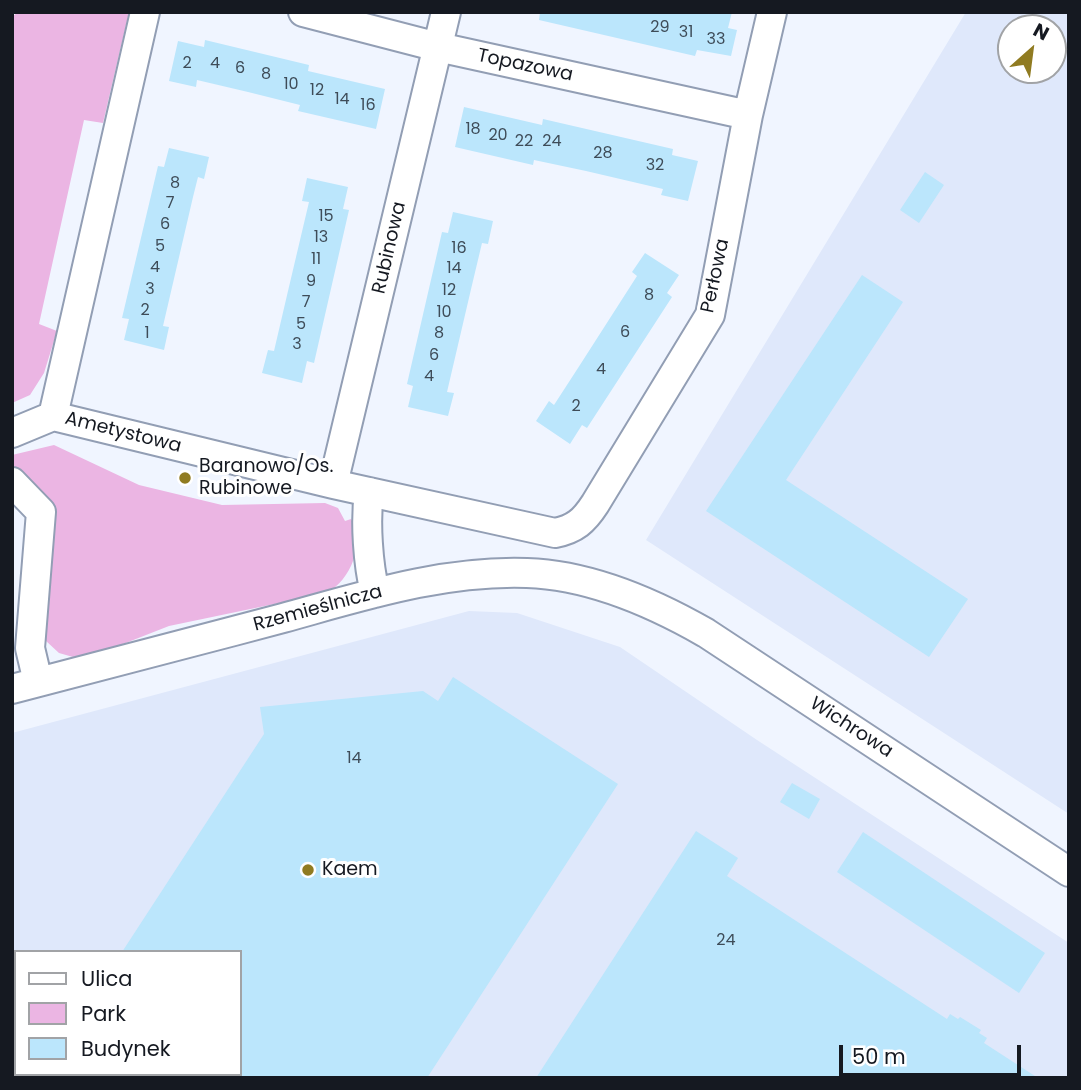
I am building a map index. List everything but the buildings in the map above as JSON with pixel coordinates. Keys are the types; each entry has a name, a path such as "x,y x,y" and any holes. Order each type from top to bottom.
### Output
{"street":[{"name":"Ametystowa","path":"145,12 53,416 333,485 555,533"},
{"name":"Topazowa","path":"303,12 438,47 748,115"},
{"name":"Rubinowa","path":"333,485 446,12"},
{"name":"Perłowa","path":"555,533 570,530 584,521 710,315 748,115 772,12"},
{"path":"12,433 53,416"},
{"path":"12,482 41,512 25,686"},
{"path":"369,492 367,507 375,593"},
{"name":"Rzemieślnicza","path":"25,686 375,593 442,578 529,573 574,580 627,595"},
{"name":"Wichrowa","path":"627,595 654,605 706,633 1069,872"}],"shaded area":[{"path":"966,12 1069,12 1069,814 646,540"},
{"path":"469,611 517,613 620,647 757,740 1069,943 1069,1078 12,1078 12,733"}],"green space":[{"path":"16,12 129,12 103,123 84,120 39,324 57,331 44,373 30,395 12,403 12,15"},
{"path":"54,445 139,485 222,505 325,503 338,508 345,521 351,519 357,540 349,570 327,593 169,626 118,646 73,657 59,653 46,641 44,600 51,521 48,499 12,468 12,455"}],"place":[{"name":"Baranowo/Os. Rubinowe","path":"185,478"},
{"name":"Kaem","path":"308,870"}]}
